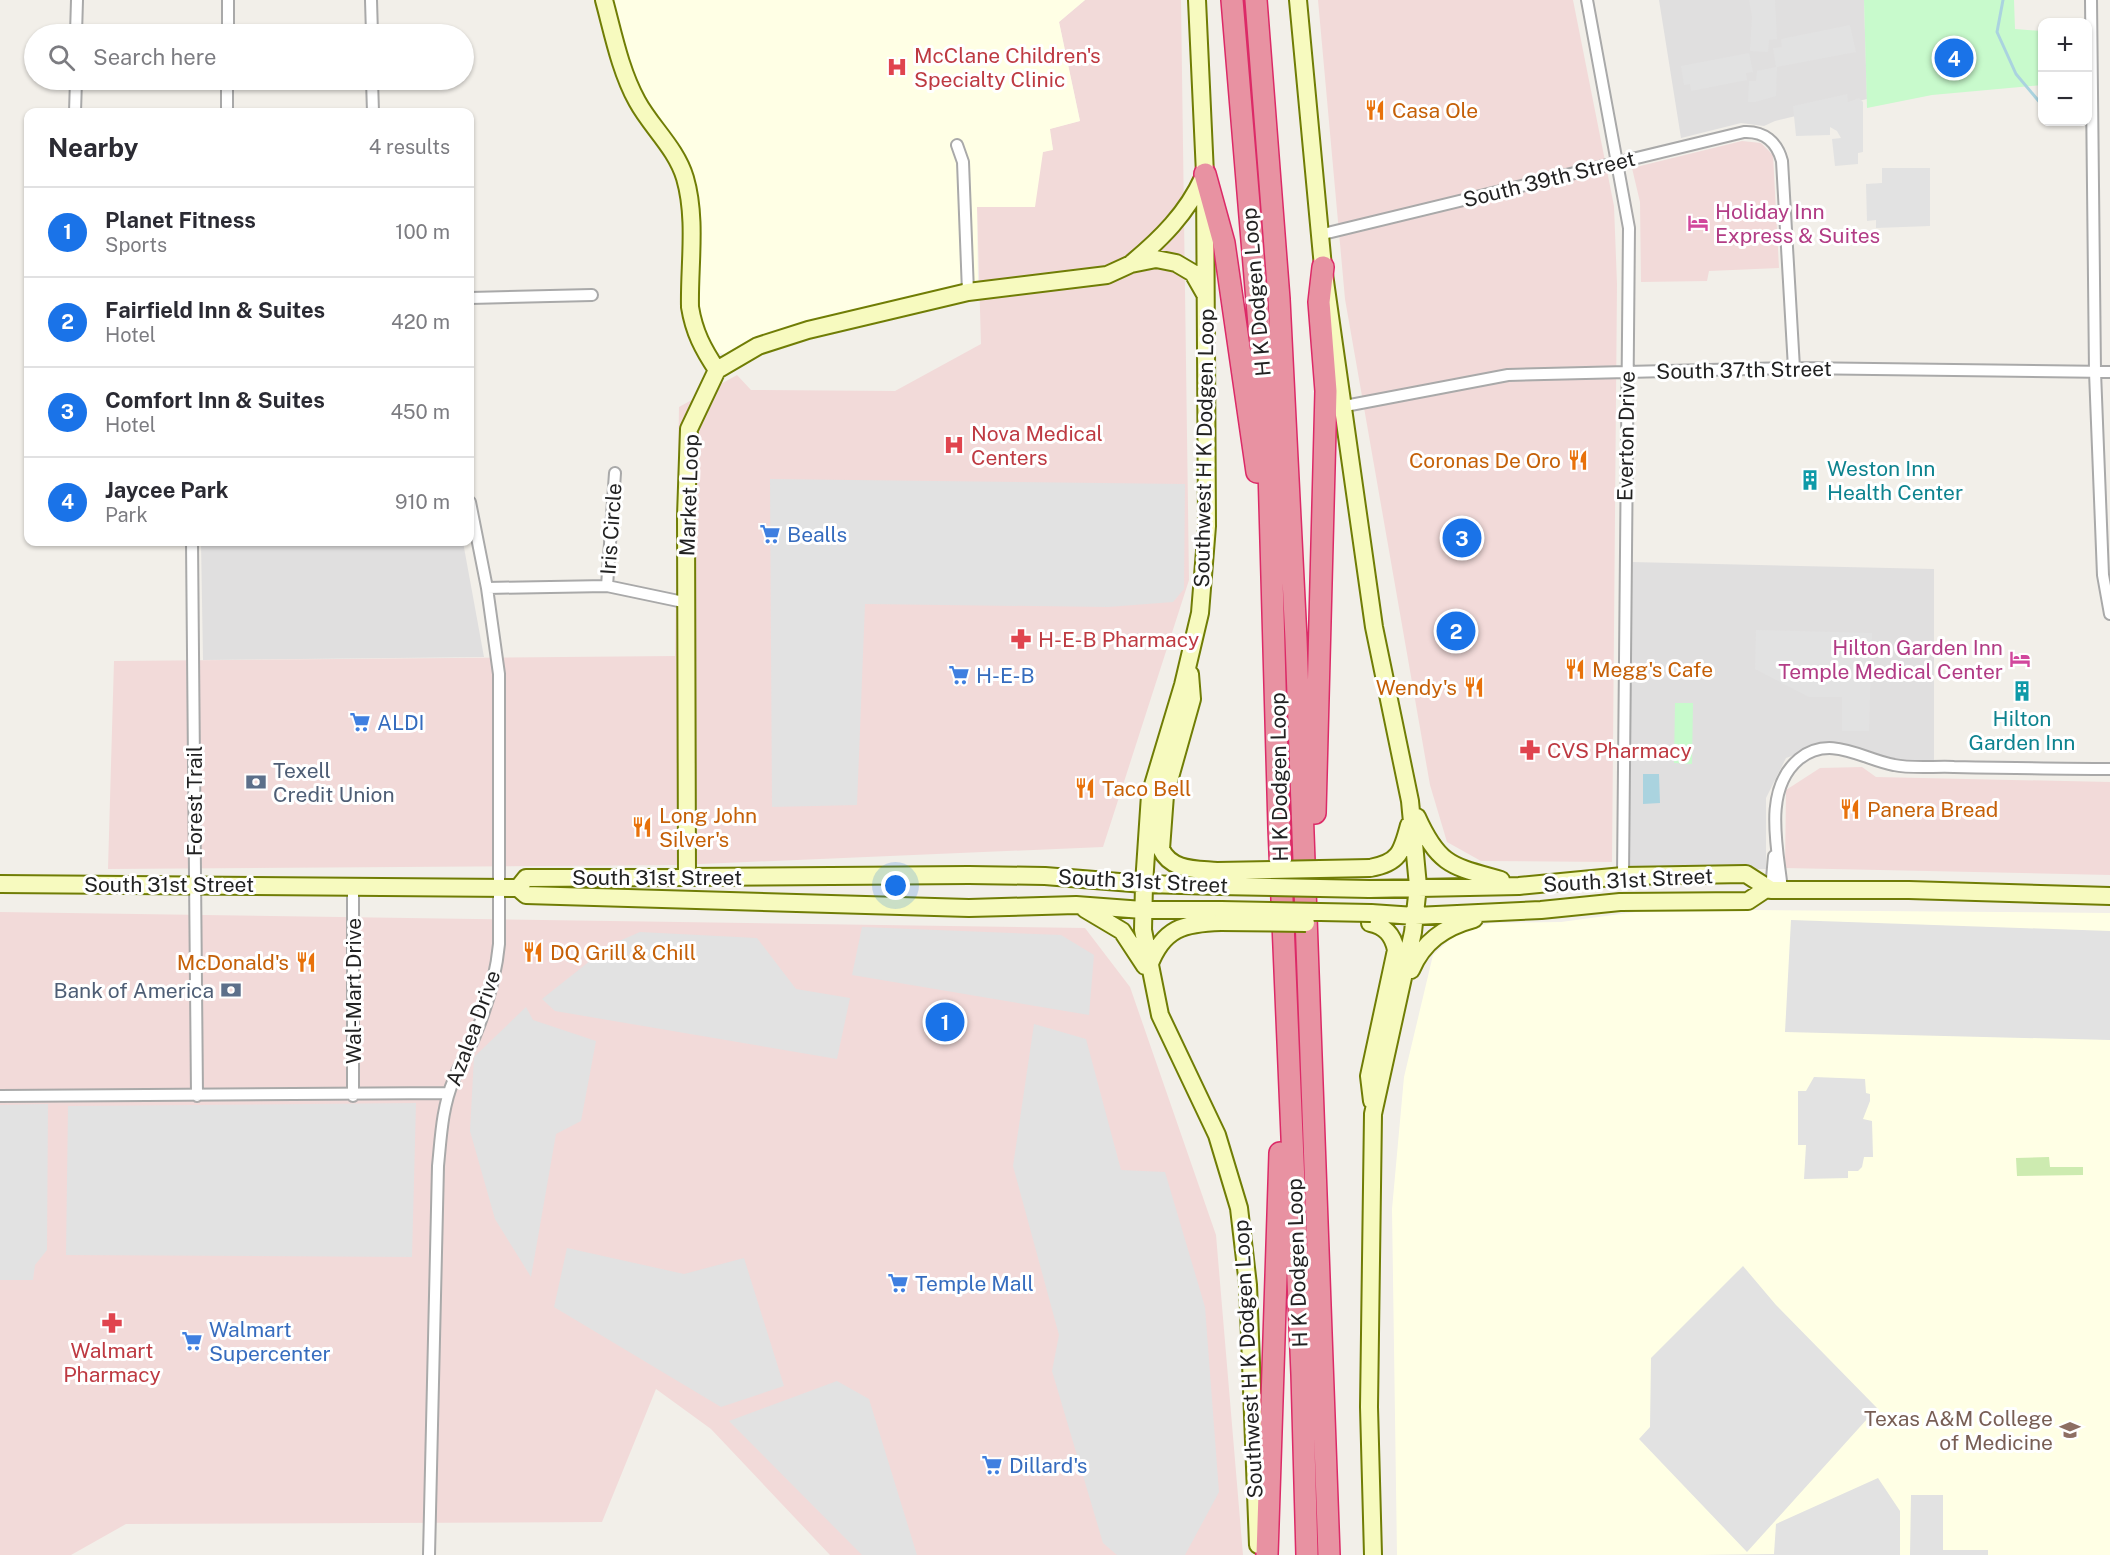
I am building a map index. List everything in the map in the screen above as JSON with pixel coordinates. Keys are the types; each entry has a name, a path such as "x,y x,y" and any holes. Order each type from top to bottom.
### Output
{"highway":[{"name":"H K Dodgen Loop","path":"1232,0 1268,433 1279,828 1302,1374 1307,1555"},
{"name":"H K Dodgen Loop","path":"1256,0 1287,442 1329,1555"},
{"path":"1205,174 1224,243 1256,465 1276,660"},
{"path":"1312,1104 1317,1042 1313,854 1326,391 1319,302 1323,267"},
{"path":"1267,1555 1281,1144 1274,938 1279,828"},
{"path":"1326,1458 1335,1555"}],"main road":[{"path":"603,0 628,86 647,118 675,156 684,176 689,196 692,323 698,340 717,370 758,346 808,330 968,292 1107,275 1131,264 1155,259 1176,263 1193,273 1206,296"},
{"name":"Southwest H K Dodgen Loop","path":"1197,0 1205,174 1207,526 1200,613 1150,795 1143,910 1149,970 1160,1015 1217,1135 1239,1208 1248,1285 1259,1555"},
{"path":"1298,0 1323,267 1345,406 1374,627 1411,808 1418,886 1415,916 1373,1114"},
{"path":"1131,264 1157,242 1186,208 1205,174"},
{"name":"Market Loop","path":"687,877 686,516 689,429 717,370"},
{"path":"1189,658 1192,699 1165,795 1159,840 1164,857 1173,865 1218,879 1386,865 1400,854 1411,808"},
{"path":"1411,808 1433,849 1453,866 1519,886"},
{"name":"South 31st Street","path":"518,888 526,878 1045,876 1144,884 1218,879 1369,889 1418,886 1519,886 1623,876 1746,874 1773,890"},
{"name":"South 31st Street","path":"0,884 518,888 526,895 969,908 1076,905 1221,916 1370,918 1541,910 1620,902 1748,901 1773,890 1909,890 2110,896"},
{"path":"1076,905 1122,931 1149,970"},
{"path":"1398,1002 1419,953 1444,930 1454,924 1476,918 1541,910"},
{"path":"1149,970 1155,951 1164,938 1178,928 1221,916"},
{"path":"1370,918 1391,935 1396,950 1370,1077 1373,1114 1369,1407 1373,1555"}],"street":[{"path":"76,24 77,0"},
{"path":"228,0 228,24"},
{"path":"371,0 372,24"},
{"name":"Everton Drive","path":"1587,0 1629,228 1623,876"},
{"path":"2091,0 2095,372 2103,575 2110,614"},
{"path":"75,108 76,90"},
{"path":"226,108 227,90"},
{"path":"372,90 373,108"},
{"name":"South 39th Street","path":"1319,235 1744,132 1764,136 1776,145 1782,161 1794,368"},
{"path":"957,145 963,162 968,292"},
{"path":"474,298 592,296"},
{"name":"South 37th Street","path":"1345,406 1508,375 1794,368 2110,372"},
{"name":"Iris Circle","path":"607,586 615,473"},
{"name":"Azalea Drive","path":"429,1555 438,1166 443,1113 449,1094 474,1039 496,971 500,944 499,674 487,588 474,522"},
{"name":"Forest Trail","path":"192,546 197,1096"},
{"path":"487,588 607,586 688,603"},
{"path":"1773,890 1779,788 1799,759 1814,750 1840,748 1894,765 2110,770"},
{"name":"Wal-Mart Drive","path":"353,886 353,1095"},
{"path":"0,1095 449,1094"}],"shaded area":[{"path":"611,0 1085,0 1059,22 1080,121 1050,129 1053,150 1043,152 1035,207 977,207 978,284 771,331 728,355 712,351 702,328 697,300 678,146 642,94 628,63"},
{"path":"1085,0 1181,0 1189,580 1103,847 678,865 108,869 114,661 675,656 679,407 737,375 751,390 895,391 981,344 977,207 1043,152 1053,149 1049,129 1080,121 1059,22"},
{"path":"1318,0 1573,0 1614,206 1617,284 1612,862 1481,861 1447,842 1430,785 1345,299"},
{"path":"1659,0 1864,0 1867,99 1775,121 1764,126 1741,123 1681,138"},
{"path":"1749,0 1775,0 1777,39 1769,40 1768,52 1750,51 1752,16"},
{"path":"1850,25 1856,52 1777,67 1776,96 1748,102 1749,81 1756,81 1757,71 1776,67 1773,48 1782,47 1781,39"},
{"path":"1749,53 1753,72 1746,73 1747,80 1691,91 1690,84 1684,85 1681,66"},
{"path":"1847,94 1848,102 1859,98 1863,102 1863,152 1858,153 1858,164 1835,166 1832,139 1841,138 1837,131 1830,127 1830,135 1796,136 1793,106"},
{"path":"1742,141 1761,143 1773,155 1779,268 1709,271 1707,281 1641,282 1640,202 1632,168"},
{"path":"1882,168 1930,168 1930,226 1876,228 1876,220 1867,221 1866,184 1882,183"},
{"path":"770,479 1185,484 1184,589 1173,602 1108,607 865,604 857,805 772,807"},
{"path":"201,546 464,546 484,657 203,660"},
{"path":"1631,562 1934,569 1934,762 1896,762 1823,745 1786,758 1766,798 1766,869 1627,869"},
{"path":"1756,630 1872,633 1869,731 1842,731 1842,697 1809,697 1755,669"},
{"path":"1862,767 1876,777 2110,782 2110,875 1785,868 1786,790 1820,768"},
{"path":"1643,911 2110,913 2110,1555 1397,1555 1392,1209 1404,1077 1433,955 1459,931 1491,923 1561,922"},
{"path":"0,912 1085,928 1130,987 1216,1235 1243,1555 830,1555 711,1429 656,1389 602,1522 126,1524 71,1555 0,1555"},
{"path":"1791,920 2110,931 2110,1040 1785,1032"},
{"path":"862,927 1061,935 1094,955 1089,1015 852,975"},
{"path":"640,932 757,938 796,989 850,998 837,1059 555,1011 542,999 610,945"},
{"path":"526,1007 533,1020 596,1041 581,1121 556,1134 531,1277 495,1219 470,1131 474,1057"},
{"path":"1034,1024 1086,1039 1121,1170 1165,1172 1205,1307 1219,1492 1185,1555 1117,1555 1103,1543 1052,1371 1059,1335 1013,1166"},
{"path":"1814,1077 1865,1079 1866,1093 1870,1094 1870,1101 1863,1119 1872,1121 1873,1157 1864,1157 1862,1167 1858,1171 1848,1171 1848,1178 1804,1179 1806,1145 1798,1145 1798,1091 1806,1091"},
{"path":"416,1103 412,1257 66,1255 68,1106"},
{"path":"48,1104 47,1250 35,1265 33,1280 0,1280 0,1105"},
{"path":"567,1248 684,1274 744,1258 784,1386 721,1407 554,1307"},
{"path":"1743,1266 1776,1305 1877,1408 1747,1552 1639,1439 1650,1427 1651,1358"},
{"path":"837,1381 869,1399 917,1555 862,1555 729,1421"},
{"path":"1878,1478 1900,1511 1900,1555 1699,1555 1774,1554 1776,1524"},
{"path":"1911,1495 1943,1495 1943,1550 1988,1550 1988,1555 1910,1555"}],"green space":[{"path":"1864,0 2014,0 2015,29 2038,31 2038,85 1932,95 1867,108"},
{"path":"1675,703 1693,703 1692,764 1674,763"},
{"path":"2049,1157 2050,1167 2083,1167 2083,1175 2017,1176 2016,1158"}],"water":[{"path":"1643,774 1659,774 1660,803 1643,804"}],"waterway":[{"path":"2003,0 1997,32 2016,74 2038,100"}],"place":[{"name":"Jaycee Park","path":"1954,58"},
{"name":"McClane Children's Specialty Clinic","path":"897,67"},
{"name":"Casa Ole","path":"1375,110"},
{"name":"Holiday Inn Express & Suites","path":"1698,223"},
{"name":"Nova Medical Centers","path":"954,445"},
{"name":"Coronas De Oro","path":"1578,460"},
{"name":"Weston Inn Health Center","path":"1810,480"},
{"name":"Bealls","path":"770,534"},
{"name":"Comfort Inn & Suites","path":"1462,538"},
{"name":"Fairfield Inn & Suites","path":"1456,631"},
{"name":"H-E-B Pharmacy","path":"1021,639"},
{"name":"Hilton Garden Inn Temple Medical Center","path":"2020,659"},
{"name":"Megg's Cafe","path":"1575,669"},
{"name":"H-E-B","path":"959,675"},
{"name":"Wendy's","path":"1474,687"},
{"name":"Hilton Garden Inn","path":"2022,691"},
{"name":"ALDI","path":"360,722"},
{"name":"CVS Pharmacy","path":"1530,750"},
{"name":"Texell Credit Union","path":"256,782"},
{"name":"Taco Bell","path":"1085,788"},
{"name":"Panera Bread","path":"1850,809"},
{"name":"Long John Silver's","path":"642,827"},
{"name":"DQ Grill & Chill","path":"533,952"},
{"name":"McDonald's","path":"306,962"},
{"name":"Bank of America","path":"231,990"},
{"name":"Planet Fitness","path":"945,1022"},
{"name":"Temple Mall","path":"898,1283"},
{"name":"Walmart Pharmacy","path":"112,1323"},
{"name":"Walmart Supercenter","path":"192,1341"},
{"name":"Texas A&M College of Medicine","path":"2070,1430"},
{"name":"Dillard's","path":"992,1465"}]}
